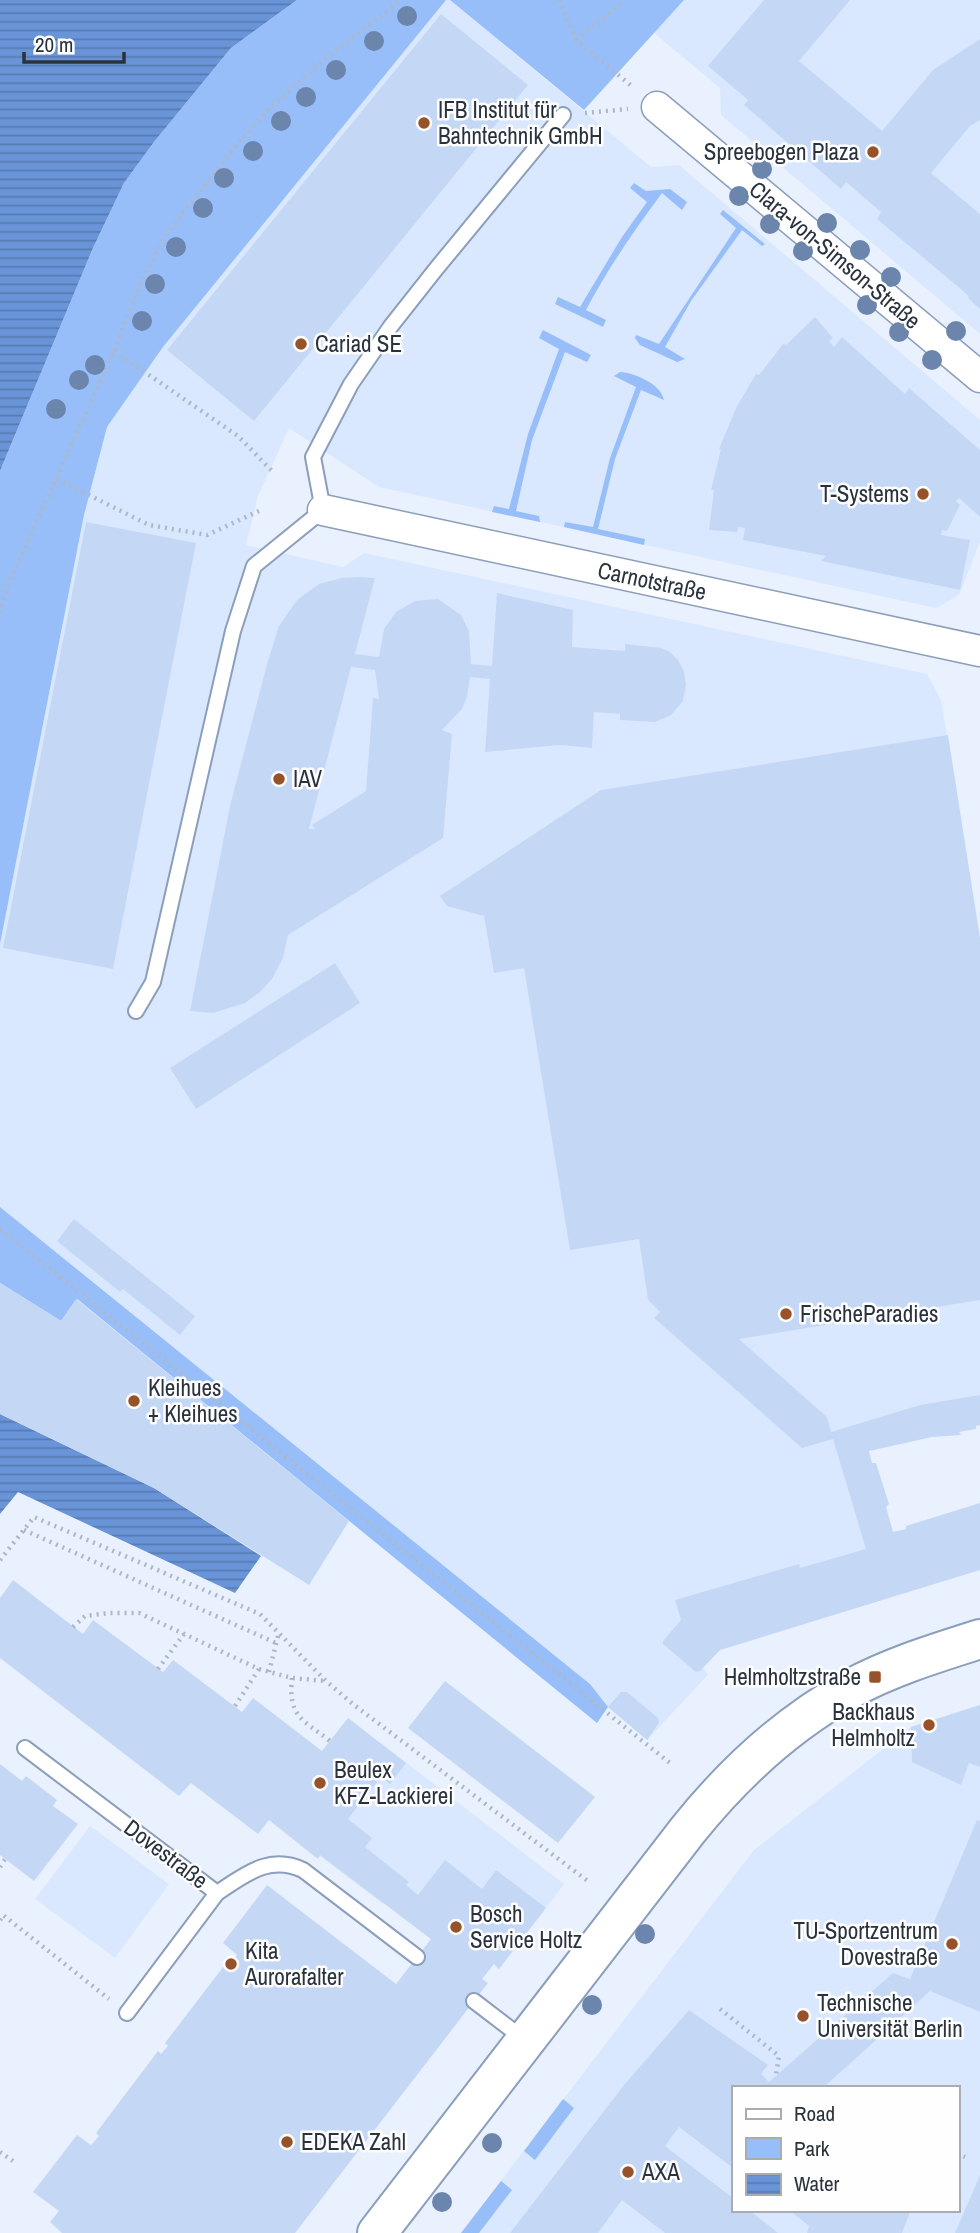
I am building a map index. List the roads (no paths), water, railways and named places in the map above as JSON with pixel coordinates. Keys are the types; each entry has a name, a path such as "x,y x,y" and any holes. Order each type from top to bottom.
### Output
{"street":[{"name":"Clara-von-Simson-Straße","path":"657,107 980,377"},
{"name":"Carnotstraße","path":"323,510 980,651"},
{"path":"377,2233 705,1809 763,1750 832,1700 874,1677 980,1639"}],"lane":[{"path":"135,1011 153,982 233,631 254,566 323,510 313,457 351,384 436,269 564,115"},
{"name":"Dovestraße","path":"25,1748 217,1893 258,1868 293,1865 417,1957"},
{"path":"127,2013 217,1893"},
{"path":"474,2001 526,2041"}],"water":[{"path":"0,0 297,0 231,48 124,183 93,248 0,471"},
{"path":"0,1414 154,1488 261,1556 235,1593 18,1492 0,1514"}],"place":[{"name":"IFB Institut für Bahntechnik GmbH","path":"424,123"},
{"name":"Spreebogen Plaza","path":"873,152"},
{"name":"Cariad SE","path":"301,344"},
{"name":"T-Systems","path":"923,494"},
{"name":"IAV","path":"279,779"},
{"name":"FrischeParadies","path":"786,1314"},
{"name":"Kleihues + Kleihues","path":"134,1401"},
{"name":"Helmholtzstraße","path":"875,1677"},
{"name":"Backhaus Helmholtz","path":"929,1725"},
{"name":"Beulex KFZ-Lackierei","path":"320,1783"},
{"name":"Bosch Service Holtz","path":"456,1927"},
{"name":"TU-Sportzentrum Dovestraße","path":"952,1944"},
{"name":"Kita Aurorafalter","path":"231,1964"},
{"name":"Technische Universität Berlin","path":"803,2016"},
{"name":"EDEKA Zahl","path":"287,2142"},
{"name":"AXA","path":"628,2172"}]}
